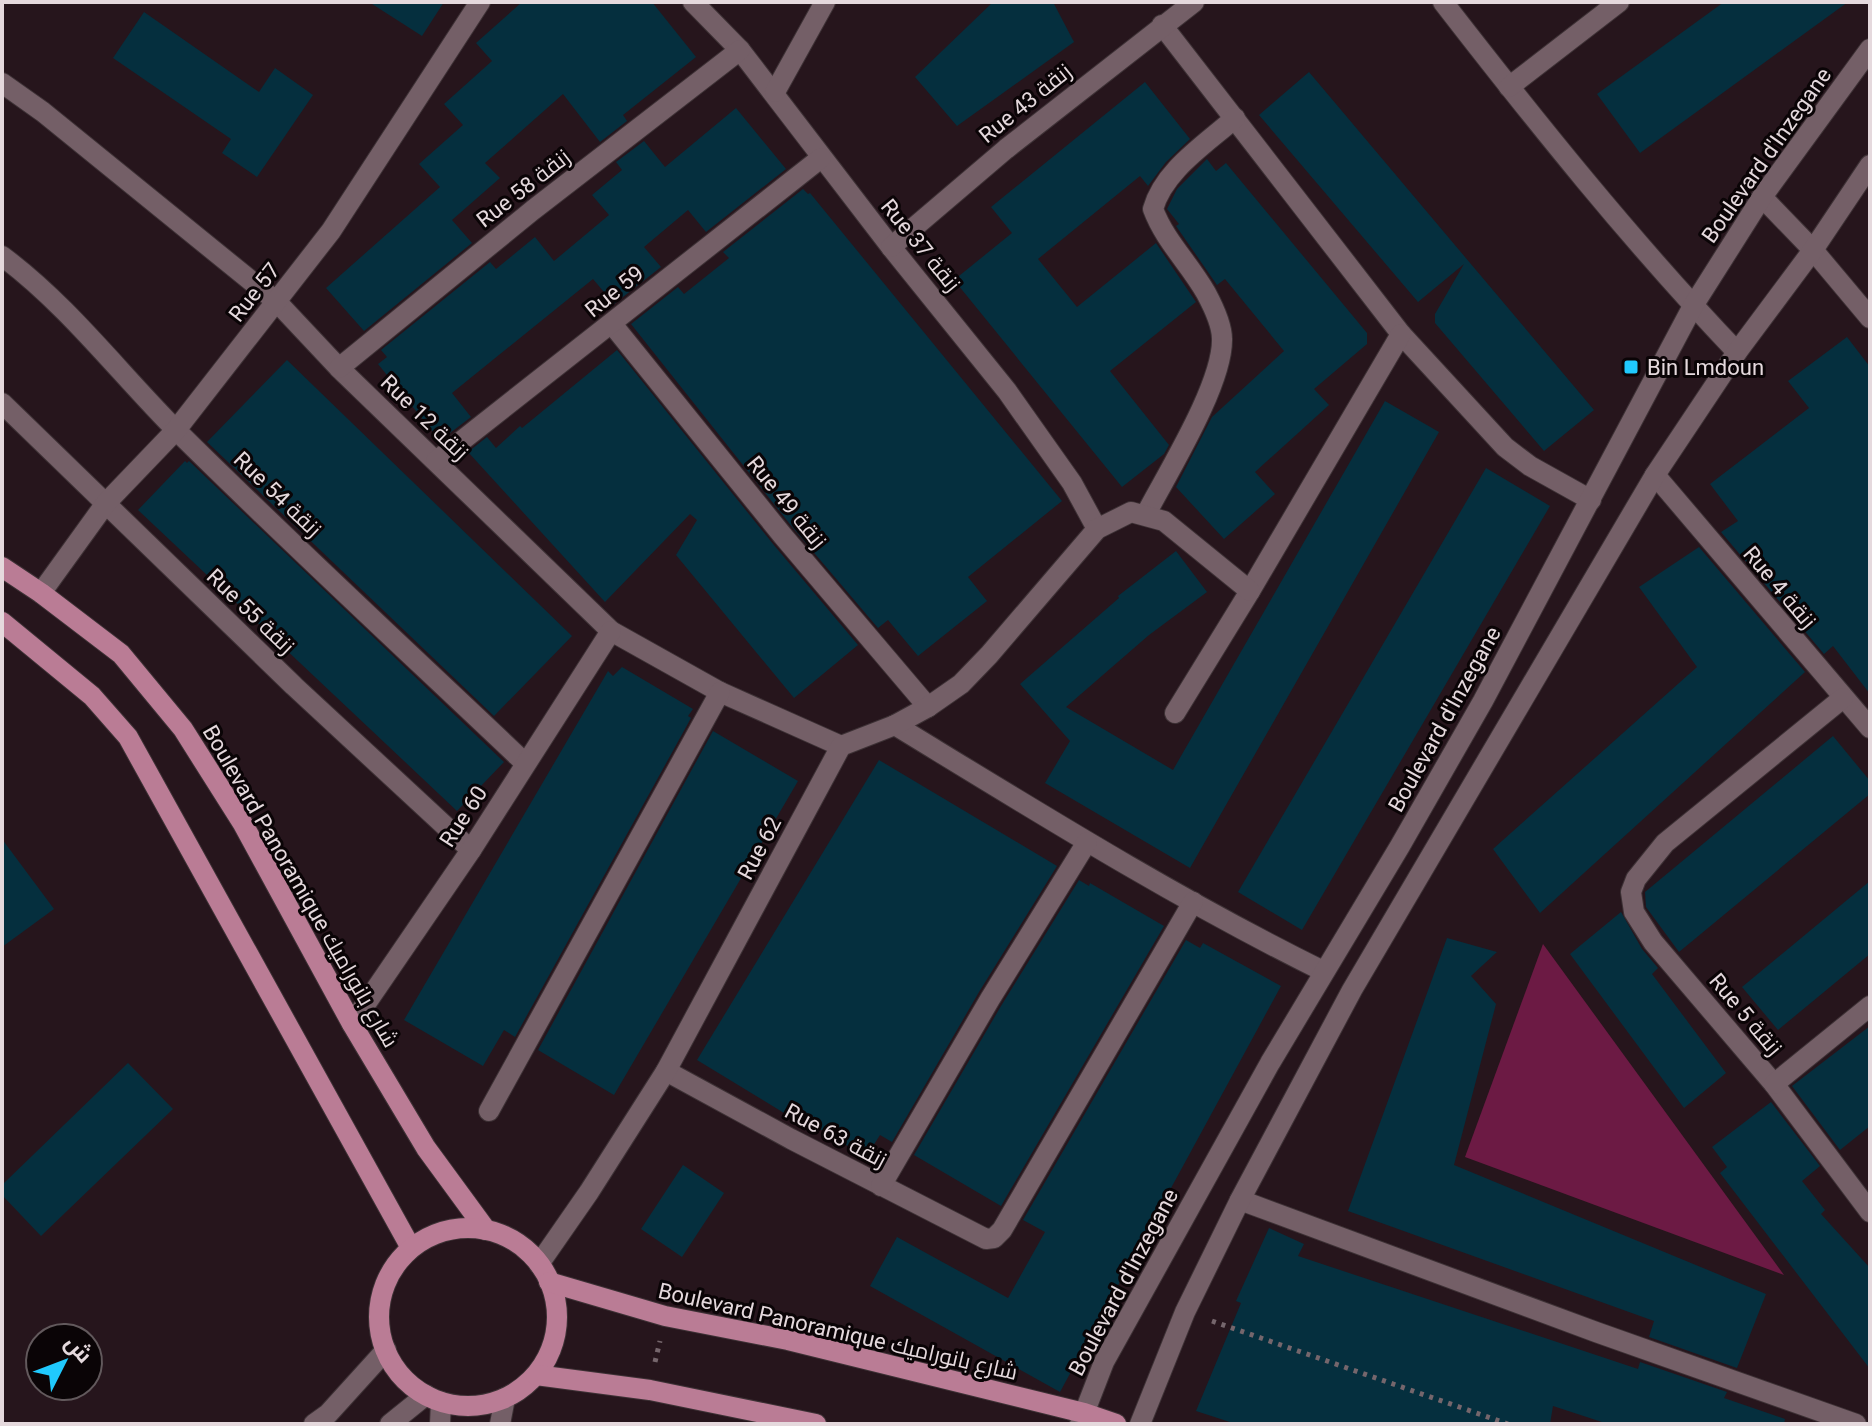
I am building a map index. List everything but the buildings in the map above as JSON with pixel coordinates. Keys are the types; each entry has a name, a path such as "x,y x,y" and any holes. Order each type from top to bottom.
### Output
{"main road":[{"name":"Boulevard Panoramique شارع بانوراميك","path":"2,567 121,654 183,729 243,824 352,1024 426,1148 486,1230"},
{"path":"2,622 92,696 128,737 411,1248"},
{"path":"447,1230 486,1230 506,1236 524,1248 539,1264 549,1282 556,1306 556,1330 549,1354 536,1375 522,1388 505,1398 463,1406 434,1398 409,1384 395,1369 379,1323 382,1295 393,1269 411,1248 428,1237 447,1230"},
{"name":"Boulevard Panoramique شارع بانوراميك","path":"549,1282 665,1316 788,1340 1082,1419 1116,1424"},
{"path":"536,1375 650,1390 816,1424"}],"street":[{"name":"Rue 57","path":"41,593 106,503 176,430 331,231 480,2"},
{"name":"Rue 37 زنقة","path":"693,2 740,50 775,92 821,158 1007,391 1072,483 1097,529"},
{"path":"775,92 825,2"},
{"name":"Rue 43 زنقة","path":"891,247 1006,149 1194,2"},
{"path":"1443,2 1509,87 1693,306 1737,352"},
{"path":"1509,87 1619,2"},
{"path":"1162,25 1401,334 1505,447 1530,466 1591,500"},
{"name":"Boulevard d'Inzegane","path":"1082,1419 1104,1362 1323,971 1400,846 1475,714 1693,306 1762,197 1870,49"},
{"name":"Rue 58 زنقة","path":"339,368 533,210 740,50"},
{"name":"Rue 12 زنقة","path":"2,83 43,112 277,302 339,368 611,631 720,692 841,746"},
{"path":"1146,514 1204,403 1221,355 1223,337 1206,292 1162,231 1153,209 1163,186 1174,172 1235,118"},
{"name":"Rue 59","path":"436,461 821,158"},
{"path":"1140,1424 1185,1312 1240,1200 1352,990 1655,475 1737,352 1813,250 1870,165"},
{"path":"1762,197 1813,250 1870,318"},
{"name":"Rue 54 زنقة","path":"2,256 25,273 85,330 176,430 525,763"},
{"name":"Rue 49 زنقة","path":"612,324 783,536 928,707"},
{"path":"1175,713 1401,334"},
{"name":"Rue 55 زنقة","path":"2,403 294,686 471,850"},
{"name":"Rue 4 زنقة","path":"1655,475 1870,728"},
{"path":"841,746 895,725 961,684 1097,529 1131,512 1164,521 1250,591"},
{"name":"Rue 60","path":"352,1024 471,850 611,631"},
{"path":"489,1111 720,692"},
{"name":"Rue 5 زنقة","path":"1843,698 1665,843 1636,879 1631,892 1634,912 1653,942 1774,1084 1870,1212"},
{"path":"895,725 1087,842 1323,971"},
{"name":"Rue 62","path":"539,1264 666,1071 841,746"},
{"path":"881,1186 990,999 1087,842"},
{"name":"Rue 63 زنقة","path":"666,1071 881,1186 986,1239 994,1238 1002,1230 1193,902"},
{"path":"1774,1084 1870,1006"},
{"path":"1240,1200 1536,1311 1856,1424"},
{"path":"314,1424 328,1414 386,1350"},
{"path":"390,1424 434,1398 440,1424"},
{"path":"500,1424 505,1398"}],"path":[{"path":"1185,1312 1508,1424"},
{"path":"650,1390 665,1316"}],"shaded area":[{"path":"1543,944 1784,1275 1465,1157"}],"place":[{"name":"Bin Lmdoun","path":"1631,367"}]}
